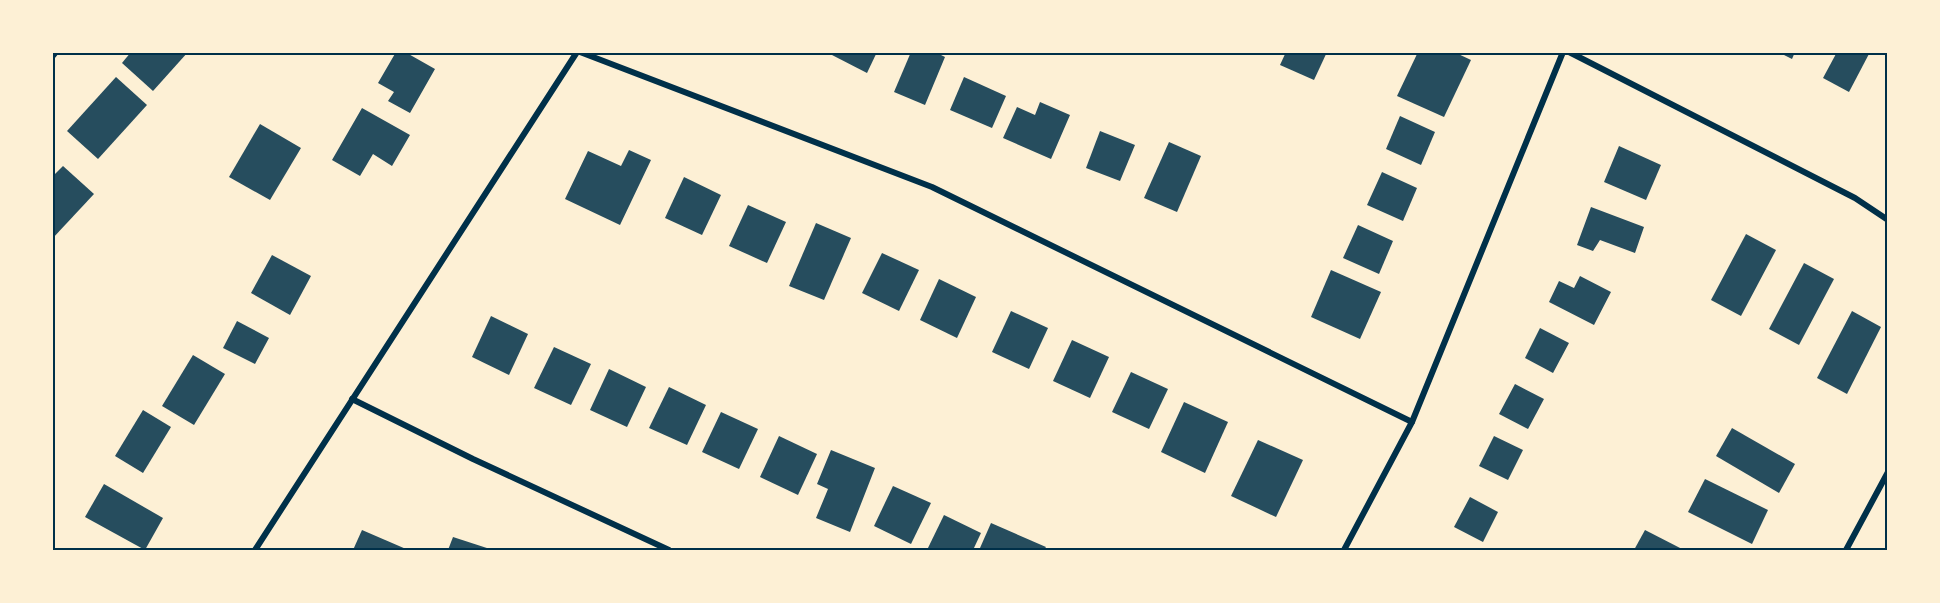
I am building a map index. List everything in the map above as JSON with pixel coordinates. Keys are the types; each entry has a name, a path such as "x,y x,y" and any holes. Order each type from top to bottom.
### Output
{"street":[{"path":"52,57 56,52"},
{"path":"255,550 579,52 932,187 1412,422"},
{"path":"1344,550 1412,422 1563,52"},
{"path":"1569,52 1855,198 1887,220"},
{"path":"352,399 473,459 669,550"},
{"path":"1846,550 1887,472"}],"building":[{"path":"131,52 188,52 153,91 122,63"},
{"path":"396,52 405,52 435,69 410,113 388,101 394,92 378,83"},
{"path":"834,52 877,52 867,73 832,55"},
{"path":"911,52 935,52 945,57 925,105 894,92"},
{"path":"1286,52 1327,52 1314,80 1280,65"},
{"path":"1418,52 1454,52 1471,60 1444,117 1397,96"},
{"path":"1778,52 1795,52 1792,59"},
{"path":"1837,52 1870,52 1849,92 1823,78"},
{"path":"116,77 147,105 98,159 67,131"},
{"path":"964,77 1006,96 992,128 950,110"},
{"path":"1040,102 1070,115 1051,159 1003,138 1017,107 1035,115"},
{"path":"362,108 410,135 392,166 373,154 360,176 332,160"},
{"path":"1400,116 1435,132 1421,165 1386,149"},
{"path":"260,124 301,148 270,200 229,177"},
{"path":"1100,131 1135,145 1120,181 1086,168"},
{"path":"1169,142 1201,156 1177,212 1144,198"},
{"path":"1619,146 1661,165 1646,200 1604,182"},
{"path":"629,150 651,160 620,225 565,199 588,151 621,166"},
{"path":"63,166 94,194 52,239 52,177"},
{"path":"1382,172 1417,188 1403,221 1367,205"},
{"path":"684,177 721,195 702,235 665,218"},
{"path":"748,205 786,222 767,263 729,246"},
{"path":"1591,207 1644,227 1635,253 1600,240 1593,251 1577,245"},
{"path":"816,223 851,238 824,300 789,286"},
{"path":"1358,225 1393,241 1379,274 1343,258"},
{"path":"1746,234 1776,250 1741,316 1711,300"},
{"path":"882,253 919,270 899,311 862,293"},
{"path":"272,255 311,276 290,315 251,293"},
{"path":"1804,263 1834,279 1799,345 1769,329"},
{"path":"1331,270 1381,292 1360,339 1311,317"},
{"path":"1580,276 1611,292 1594,325 1549,302 1559,281 1574,288"},
{"path":"939,279 976,297 957,338 920,320"},
{"path":"1011,311 1048,328 1029,369 992,352"},
{"path":"1852,311 1881,327 1847,394 1817,378"},
{"path":"491,316 528,334 509,375 472,357"},
{"path":"237,321 269,338 255,364 223,348"},
{"path":"1540,328 1569,343 1553,373 1525,358"},
{"path":"1072,340 1109,357 1090,398 1053,381"},
{"path":"554,347 591,364 571,405 534,388"},
{"path":"193,355 225,374 194,425 162,406"},
{"path":"609,369 646,387 627,427 590,410"},
{"path":"1131,372 1168,389 1149,429 1112,412"},
{"path":"1515,384 1544,399 1528,429 1499,414"},
{"path":"669,387 706,405 687,445 649,428"},
{"path":"1184,402 1228,422 1205,473 1161,452"},
{"path":"143,410 171,427 143,473 115,456"},
{"path":"721,412 758,429 739,469 702,452"},
{"path":"1732,428 1795,464 1779,493 1716,456"},
{"path":"779,436 817,454 798,495 760,477"},
{"path":"1494,436 1523,450 1508,480 1479,466"},
{"path":"1258,440 1303,460 1276,517 1231,496"},
{"path":"831,450 875,468 850,532 816,518 828,489 817,484"},
{"path":"1705,479 1768,510 1752,544 1688,512"},
{"path":"104,484 163,518 145,550 85,517"},
{"path":"893,486 931,503 911,544 874,526"},
{"path":"1470,497 1498,512 1483,542 1454,527"},
{"path":"944,515 981,533 973,550 927,550"},
{"path":"991,523 1046,547 1044,550 985,550 980,548"},
{"path":"362,530 406,549 353,550"},
{"path":"1645,530 1684,550 1634,550"},
{"path":"453,537 493,550 448,550"}]}
